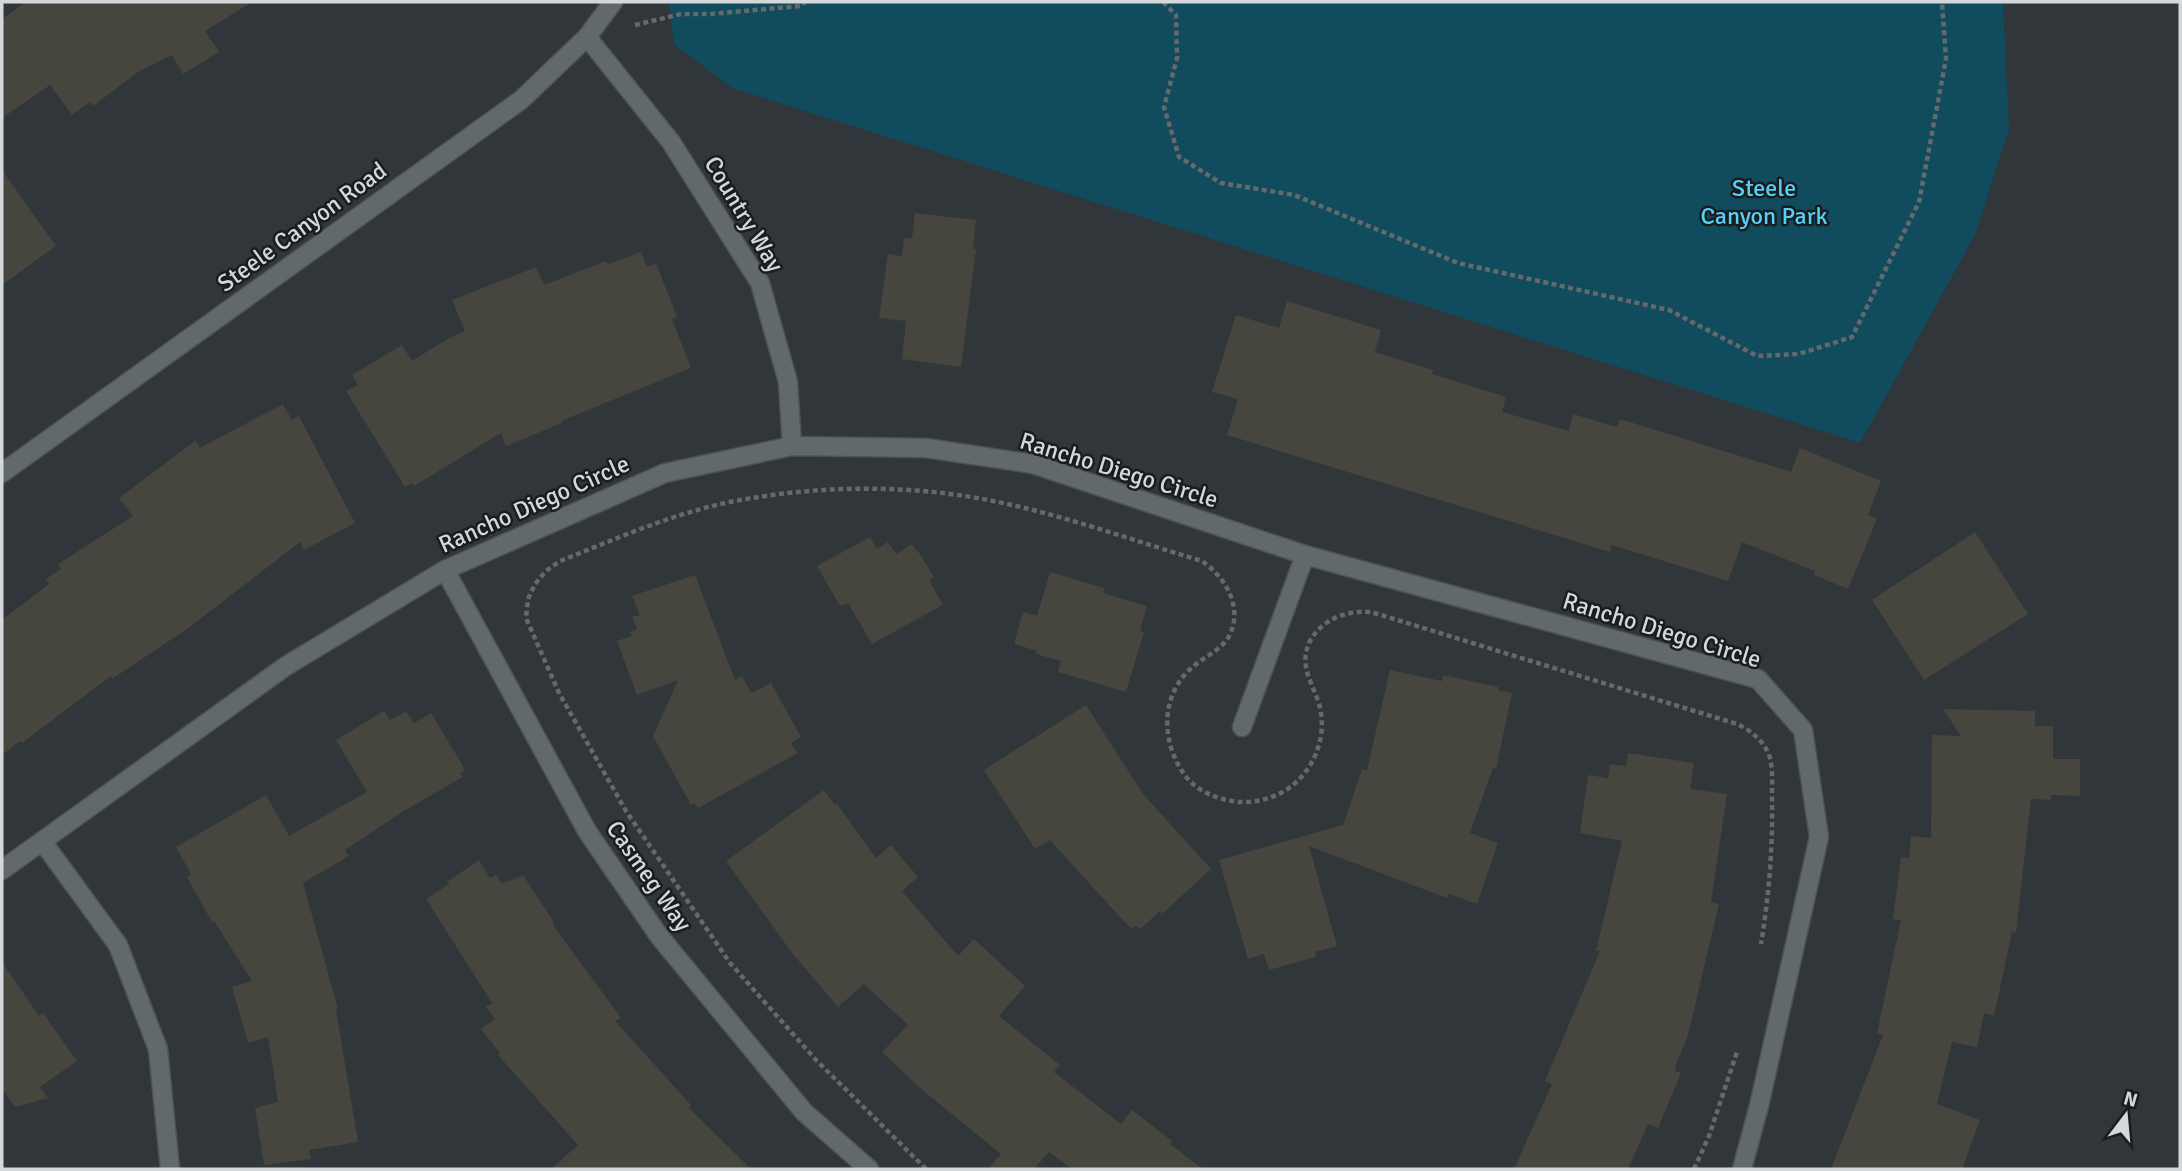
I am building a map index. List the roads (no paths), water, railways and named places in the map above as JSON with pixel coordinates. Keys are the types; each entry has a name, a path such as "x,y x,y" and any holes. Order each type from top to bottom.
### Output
{"street":[{"name":"Steele Canyon Road","path":"2,472 521,100 587,37 613,2"},
{"name":"Country Way","path":"587,37 671,142 760,283 788,382 792,446"},
{"name":"Rancho Diego Circle","path":"2,870 286,666 445,570 664,473 792,446 926,448 1032,464 1305,555 1758,679 1803,730 1819,837 1756,1118 1742,1169"},
{"path":"1242,727 1305,555"},
{"name":"Casmeg Way","path":"445,570 587,831 659,936 804,1112 869,1169"},
{"path":"42,841 118,946 158,1049 170,1169"}],"park label":[{"name":"Steele Canyon Park","path":"1764,202"}]}
